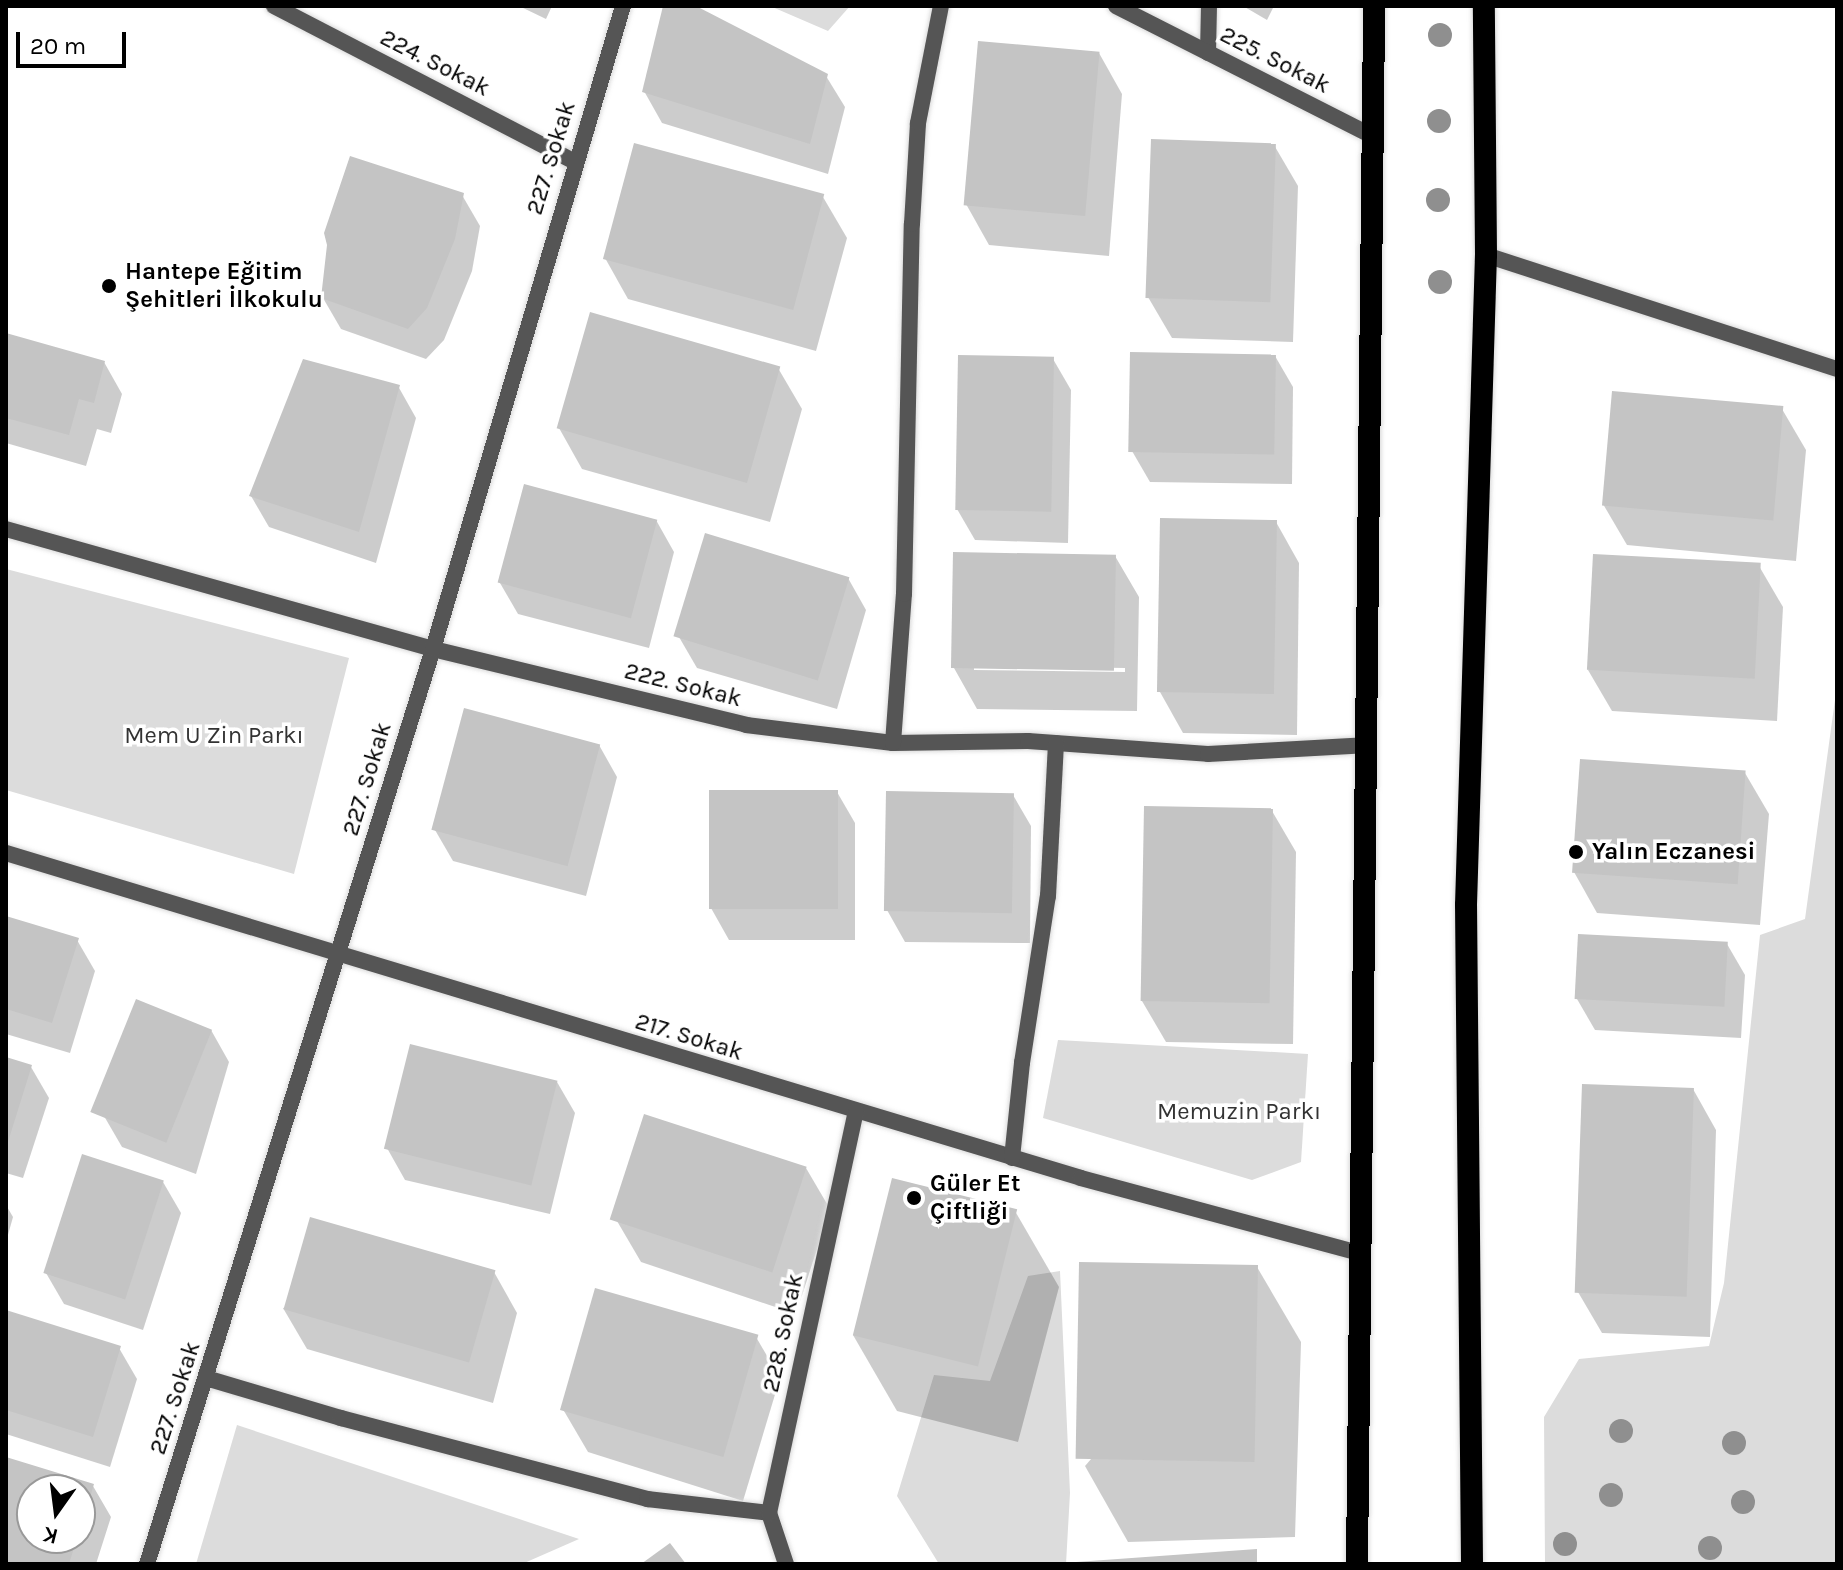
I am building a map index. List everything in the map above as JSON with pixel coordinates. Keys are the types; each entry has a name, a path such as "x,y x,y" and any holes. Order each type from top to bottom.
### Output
{"highway":[{"path":"1357,1564 1369,745 1370,135 1374,6"},
{"path":"1472,1564 1466,905 1486,255 1484,6"}],"street":[{"name":"224. Sokak","path":"274,6 575,162"},
{"name":"227. Sokak","path":"147,1564 433,649 623,6"},
{"path":"893,743 904,594 912,224 918,123 941,6"},
{"name":"225. Sokak","path":"1116,6 1370,135"},
{"path":"1208,53 1209,6"},
{"path":"1486,255 1837,369"},
{"name":"222. Sokak","path":"6,529 433,649 746,725 893,743 1056,743 1208,754 1369,745"},
{"path":"1012,1158 1022,1063 1048,896 1056,743"},
{"name":"217. Sokak","path":"6,853 1012,1158 1362,1254"},
{"name":"228. Sokak","path":"769,1513 856,1111"},
{"path":"206,1378 341,1418 647,1499 769,1513 786,1564"}],"green space":[{"path":"770,6 850,6 828,31"},
{"name":"Mem U Zin Parkı","path":"6,569 349,658 294,874 6,790"},
{"path":"1837,685 1837,1564 1545,1564 1544,1417 1579,1359 1709,1346 1724,1283 1760,935 1805,919"},
{"name":"Memuzin Parkı","path":"1058,1040 1308,1054 1301,1162 1252,1180 1043,1118"},
{"path":"1060,1271 1070,1493 1066,1564 939,1564 897,1496 934,1375 990,1381 1028,1276"},
{"path":"237,1425 579,1539 522,1564 196,1564"}],"building":[{"path":"663,6 696,6 828,74 810,144 642,92"},
{"path":"978,41 1100,52 1085,216 964,205"},
{"path":"1151,139 1276,143 1270,302 1145,298"},
{"path":"634,143 824,194 793,310 603,259"},
{"path":"350,156 464,193 455,239 427,308 408,329 321,298 327,245 324,233"},
{"path":"590,312 780,367 747,483 557,428"},
{"path":"6,333 105,361 94,403 79,399 69,435 6,418"},
{"path":"1130,352 1276,355 1274,455 1128,452"},
{"path":"958,355 1054,357 1051,512 955,510"},
{"path":"303,359 400,385 359,532 249,496"},
{"path":"1612,391 1783,406 1773,521 1602,506"},
{"path":"524,484 657,520 631,618 498,583"},
{"path":"1160,518 1277,520 1274,694 1157,692"},
{"path":"705,533 849,577 818,680 673,636"},
{"path":"953,552 1116,555 1114,671 951,668"},
{"path":"1593,554 1761,563 1755,679 1587,670"},
{"path":"464,708 600,744 568,866 431,830"},
{"path":"1580,759 1746,771 1738,884 1572,873"},
{"path":"709,790 838,790 838,909 709,909"},
{"path":"886,791 1014,793 1012,913 884,911"},
{"path":"1144,806 1273,808 1270,1003 1141,1001"},
{"path":"6,916 79,938 52,1023 6,1009"},
{"path":"1578,934 1728,942 1724,1007 1575,999"},
{"path":"136,999 212,1030 166,1143 90,1112"},
{"path":"410,1044 557,1081 531,1186 384,1149"},
{"path":"6,1057 32,1065 7,1145 6,1145"},
{"path":"1582,1084 1694,1088 1687,1297 1575,1293"},
{"path":"644,1114 807,1167 772,1272 610,1220"},
{"path":"82,1154 164,1181 125,1299 43,1273"},
{"path":"892,1178 1017,1209 978,1366 853,1335"},
{"path":"310,1217 496,1270 469,1362 284,1309"},
{"path":"1079,1262 1258,1265 1255,1462 1076,1459"},
{"path":"595,1288 758,1335 723,1457 560,1410"},
{"path":"6,1310 121,1346 93,1437 6,1410"},
{"path":"6,1457 61,1474 16,1474 16,1554 72,1554 69,1564 6,1564"},
{"path":"670,1543 686,1564 641,1564"},
{"path":"1257,1549 1257,1564 1076,1564 1076,1562"}],"place":[{"name":"Hantepe Eğitim Şehitleri İlkokulu","path":"109,286"},
{"name":"Yalın Eczanesi","path":"1576,852"},
{"name":"Güler Et Çiftliği","path":"914,1198"}]}
